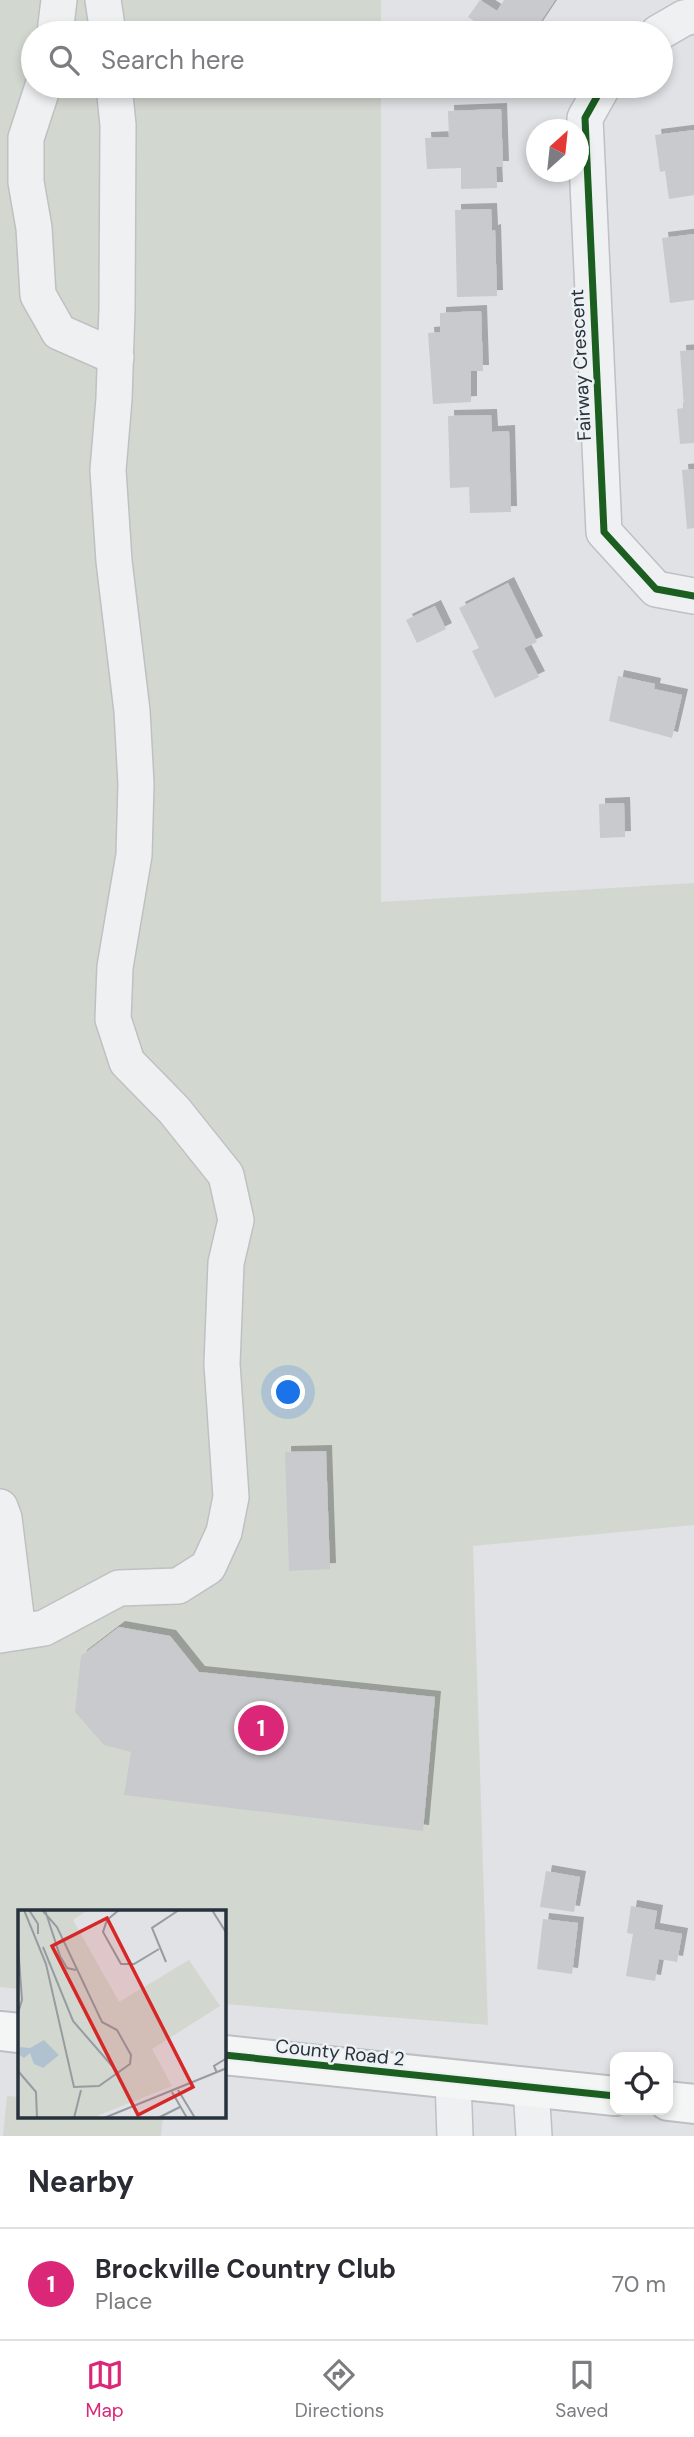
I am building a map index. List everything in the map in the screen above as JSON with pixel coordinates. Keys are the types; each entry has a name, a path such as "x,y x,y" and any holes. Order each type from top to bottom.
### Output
{"main road":[{"path":"0,2031 18,2033"},
{"name":"County Road 2","path":"226,2056 610,2096"},
{"path":"673,2102 694,2104"}],"street":[{"path":"56,21 59,0"},
{"path":"103,0 106,21"},
{"path":"673,24 694,16"},
{"path":"39,98 26,138 26,182 34,228 38,295 59,332 116,357"},
{"path":"0,1507 4,1518 9,1634 44,1628 119,1588 178,1586 208,1567 224,1532 231,1497 222,1364 226,1262 236,1220 226,1175 174,1110 127,1062 113,1018 116,967 134,855 136,783 132,711 116,589 107,470 116,357 118,125 115,98"},
{"name":"Fairway Crescent","path":"596,98 585,118 604,533 656,589 694,596"},
{"path":"453,2080 455,2136"},
{"path":"531,2088 534,2136"}],"shaded area":[{"path":"0,0 381,0 381,21 21,21 21,98 381,98 381,902 694,883 694,1525 473,1546 488,2025 226,2004 226,1910 18,1910 18,1989 0,1987"},
{"path":"7,2096 18,2097 18,2118 163,2118 161,2136 3,2136"}],"building":[{"path":"480,0 497,11 504,0 555,0 541,21 474,21 468,17"},
{"path":"501,109 503,167 496,167 497,188 461,189 461,168 427,169 425,138 449,137 448,111"},
{"path":"694,130 694,195 669,199 665,171 660,172 655,135"},
{"path":"491,209 492,231 495,230 497,296 457,297 455,210"},
{"path":"694,234 694,300 670,303 662,238"},
{"path":"481,311 483,371 471,371 471,402 433,404 428,333 440,332 440,313"},
{"path":"694,350 694,443 680,444 677,409 684,408 680,351"},
{"path":"491,415 492,432 509,431 511,512 470,513 469,487 450,488 448,416"},
{"path":"694,469 694,528 687,529 682,470"},
{"path":"508,583 537,642 524,648 539,677 495,698 472,651 479,648 459,608"},
{"path":"435,606 446,629 417,643 406,620"},
{"path":"618,676 655,684 654,689 682,695 672,738 609,721"},
{"path":"624,803 625,837 600,838 599,804"},
{"path":"326,1451 330,1569 289,1571 285,1452"},
{"path":"119,1627 170,1636 199,1672 435,1697 423,1831 124,1795 131,1752 104,1745 75,1712 81,1656"},
{"path":"546,1871 580,1877 574,1912 540,1907"},
{"path":"631,1906 657,1911 654,1929 682,1934 677,1962 659,1959 655,1981 626,1976 633,1934 627,1933"},
{"path":"543,1919 578,1923 572,1974 537,1969"}],"cycle path":[{"path":"596,98 585,118 604,532 656,589 694,596"},
{"path":"226,2055 610,2095"}],"place":[{"name":"Brockville Country Club","path":"261,1728"}]}
